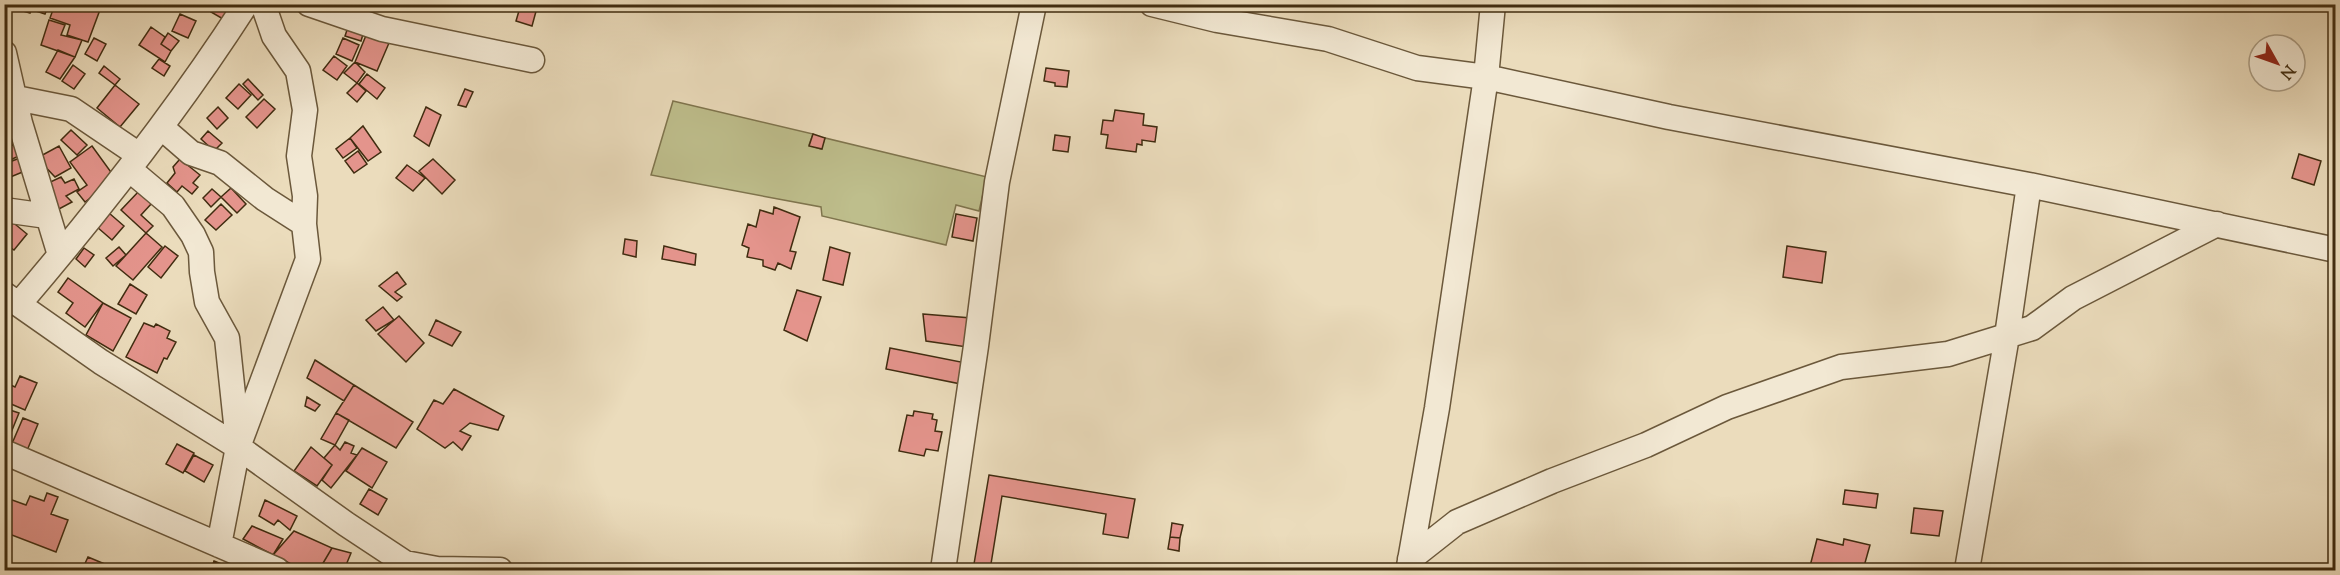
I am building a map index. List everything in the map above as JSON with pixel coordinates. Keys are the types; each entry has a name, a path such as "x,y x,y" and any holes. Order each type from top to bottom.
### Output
{"street":[{"path":"246,4 204,70 134,162 60,255 12,299 101,362 238,447 405,563 437,569 500,570"},
{"path":"219,545 238,447 309,259 304,224 305,196 298,156 305,110 300,81 298,71 274,36 263,4"},
{"path":"309,4 382,29 532,60"},
{"path":"943,570 976,346 997,182 1034,4"},
{"path":"1152,4 1217,20 1328,39 1417,68 1486,77 1670,117 2029,185 2336,250"},
{"path":"1409,565 1437,408 1486,77 1493,4"},
{"path":"4,53 10,94 33,160 47,216 60,255"},
{"path":"10,94 71,109 134,162 173,206 193,235 201,252 207,302 227,338 238,447"},
{"path":"161,127 191,153 219,164 265,199 304,224"},
{"path":"1967,570 2007,336 2029,185"},
{"path":"4,210 47,216"},
{"path":"1409,565 1457,522 1552,481 1646,445 1727,407 1841,367 1948,354 2032,328 2073,298 2217,224"},
{"path":"4,452 219,545 241,563 277,570"}],"green space":[{"path":"673,101 813,134 809,145 821,149 825,138 987,177 979,211 956,205 946,245 822,216 821,207 651,175"}],"building":[{"path":"14,4 33,5 30,13 13,8"},
{"path":"35,4 49,4 45,14 33,10"},
{"path":"55,4 95,4 101,7 88,42 67,35 70,25 50,18"},
{"path":"216,4 231,4 223,19 211,12"},
{"path":"521,4 538,4 532,26 516,21"},
{"path":"180,14 196,21 188,38 172,31"},
{"path":"49,20 65,25 61,35 82,40 75,57 41,45"},
{"path":"151,27 165,37 161,44 171,51 165,62 139,45"},
{"path":"348,27 364,31 361,41 345,36"},
{"path":"168,33 179,41 171,51 161,44"},
{"path":"367,33 389,43 377,71 355,62"},
{"path":"94,38 106,44 97,61 85,54"},
{"path":"343,38 359,45 352,61 336,54"},
{"path":"58,50 75,57 60,79 46,72"},
{"path":"334,56 347,66 337,80 323,70"},
{"path":"159,59 170,66 164,76 152,68"},
{"path":"355,62 365,72 357,83 344,73"},
{"path":"73,65 85,74 74,89 62,81"},
{"path":"104,66 120,79 115,85 99,73"},
{"path":"1046,68 1069,71 1067,87 1055,86 1055,83 1044,81"},
{"path":"367,74 385,88 377,99 359,84"},
{"path":"248,79 263,95 258,100 243,84"},
{"path":"357,83 366,91 357,102 347,93"},
{"path":"239,84 251,95 238,109 226,98"},
{"path":"115,85 139,104 120,127 97,108"},
{"path":"465,89 473,92 466,107 458,105"},
{"path":"264,99 275,109 257,128 246,117"},
{"path":"218,107 228,118 217,129 207,118"},
{"path":"426,107 441,115 429,146 414,136"},
{"path":"1115,110 1144,114 1143,125 1157,127 1155,142 1142,140 1142,145 1137,144 1136,152 1106,148 1108,135 1101,134 1103,120 1113,121"},
{"path":"363,126 381,152 368,161 350,138"},
{"path":"71,130 87,145 77,155 61,140"},
{"path":"208,131 222,143 214,151 201,139"},
{"path":"813,134 825,138 822,149 809,146"},
{"path":"1055,135 1070,137 1068,152 1053,150"},
{"path":"350,138 357,148 343,158 336,149"},
{"path":"19,142 25,153 4,163 4,149"},
{"path":"59,146 71,168 55,177 37,158"},
{"path":"92,146 116,179 85,202 77,192 87,185 70,162"},
{"path":"358,151 367,164 354,173 345,161"},
{"path":"2299,154 2321,161 2314,185 2292,178"},
{"path":"20,158 25,171 8,178 4,164"},
{"path":"180,159 200,175 193,183 198,187 192,194 182,186 177,192 167,183 175,173 173,167"},
{"path":"433,159 455,180 442,194 419,171"},
{"path":"407,165 425,178 413,191 396,178"},
{"path":"61,177 65,183 74,179 79,189 66,196 72,202 59,209 46,184"},
{"path":"231,188 246,204 237,213 221,197"},
{"path":"212,189 221,197 211,207 203,198"},
{"path":"139,191 152,203 141,215 153,226 146,233 121,210"},
{"path":"221,204 232,215 216,230 205,220"},
{"path":"774,207 800,217 790,251 796,252 791,269 778,263 775,270 763,266 763,260 747,257 749,248 742,245 748,224 756,227 760,210 773,214"},
{"path":"109,213 124,226 112,240 97,227"},
{"path":"956,214 977,218 973,241 952,237"},
{"path":"4,215 27,234 14,250 4,243"},
{"path":"146,233 162,247 133,280 116,266"},
{"path":"625,239 637,241 636,257 623,254"},
{"path":"165,246 178,256 161,278 148,267"},
{"path":"664,246 696,254 695,265 662,259"},
{"path":"1787,246 1826,252 1822,283 1783,277"},
{"path":"119,247 126,255 113,266 106,258"},
{"path":"830,247 850,253 843,285 823,280"},
{"path":"84,248 94,255 85,267 76,259"},
{"path":"397,272 406,284 395,292 402,297 397,301 379,286"},
{"path":"68,278 103,303 85,327 66,313 73,303 58,292"},
{"path":"130,284 147,295 136,314 118,304"},
{"path":"797,290 821,297 807,341 784,330"},
{"path":"103,303 131,318 113,351 86,335"},
{"path":"383,307 394,320 376,331 366,320"},
{"path":"923,314 971,318 967,347 926,341"},
{"path":"399,316 424,343 406,362 378,334"},
{"path":"436,320 461,332 452,346 429,335"},
{"path":"144,323 154,327 156,324 170,331 167,338 176,342 167,359 164,358 157,373 126,357"},
{"path":"890,348 966,363 961,384 886,369"},
{"path":"315,360 354,385 344,401 307,378"},
{"path":"20,376 37,383 25,410 4,401 4,382 15,387"},
{"path":"354,385 413,422 396,448 336,413"},
{"path":"454,389 504,416 498,430 470,423 460,431 471,436 462,450 453,442 445,448 417,429 434,400 443,404"},
{"path":"307,397 320,405 315,411 305,406"},
{"path":"4,408 19,413 8,440 4,439"},
{"path":"914,411 933,414 932,419 937,420 935,431 942,432 938,451 926,449 924,456 899,451 907,415 913,416"},
{"path":"336,413 349,420 335,445 321,439"},
{"path":"23,418 38,424 26,453 11,446"},
{"path":"345,442 354,446 351,453 357,455 331,488 322,480 332,465 324,458 335,445 340,450"},
{"path":"177,444 194,453 183,473 166,464"},
{"path":"311,447 332,465 317,486 294,471"},
{"path":"362,448 387,462 372,488 346,471"},
{"path":"194,455 213,465 204,482 185,471"},
{"path":"989,475 1135,499 1128,538 1103,534 1106,514 1002,496 990,570 973,570"},
{"path":"369,489 387,499 378,515 360,504"},
{"path":"1845,490 1878,494 1876,508 1843,504"},
{"path":"47,493 58,497 51,514 68,520 56,552 4,532 4,497 26,505 30,496 44,501"},
{"path":"265,500 297,516 290,530 278,520 274,525 259,516"},
{"path":"1914,508 1943,511 1939,536 1911,533"},
{"path":"1172,523 1183,525 1180,538 1170,537"},
{"path":"252,526 283,539 273,555 243,539"},
{"path":"294,531 332,548 319,570 303,570 273,555"},
{"path":"1170,537 1180,538 1179,551 1168,549"},
{"path":"1817,539 1843,545 1844,539 1870,545 1863,570 1809,570"},
{"path":"332,548 351,553 344,570 319,570"},
{"path":"88,557 119,570 82,570"},
{"path":"214,561 234,569 211,570"}]}
